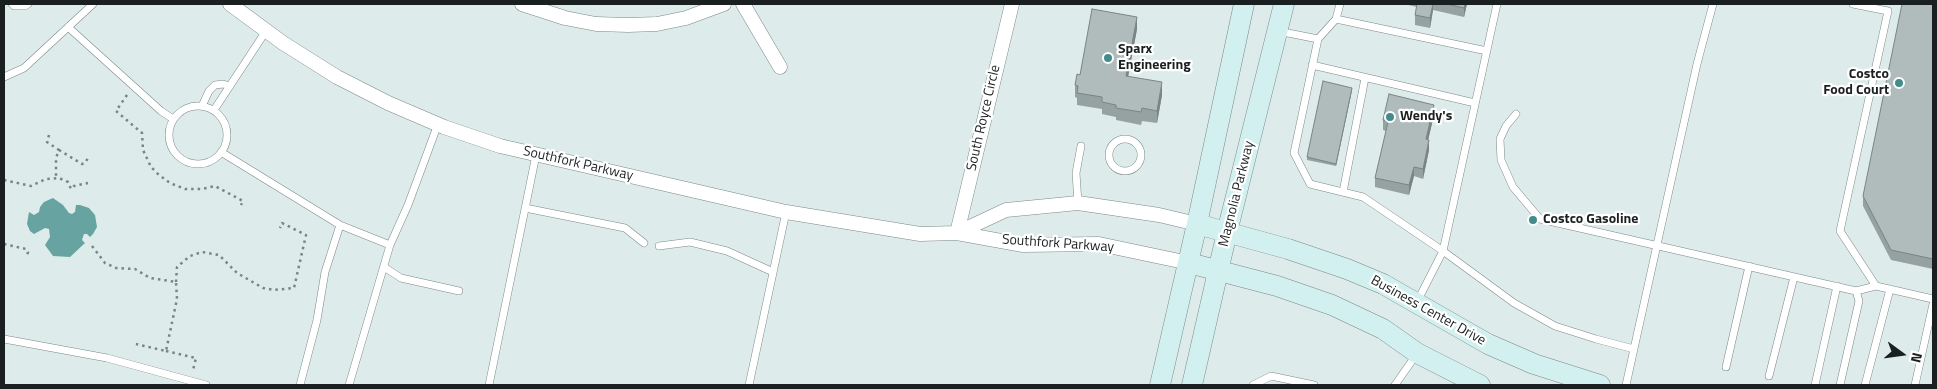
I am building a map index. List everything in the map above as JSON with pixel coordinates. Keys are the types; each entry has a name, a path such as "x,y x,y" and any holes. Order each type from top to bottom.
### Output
{"main road":[{"path":"1160,385 1244,4"},
{"name":"Magnolia Parkway","path":"1192,385 1227,232 1284,4"},
{"name":"Business Center Drive","path":"1197,224 1288,249 1347,269 1383,284 1488,344 1534,364 1600,385"},
{"path":"1188,263 1277,286 1332,305 1384,329 1418,353 1480,385"}],"street":[{"name":"Southfork Parkway","path":"230,4 266,31 337,76 388,103 438,124 500,146 786,212 920,234 957,233 1023,245 1100,244 1188,263"},
{"path":"522,4 565,18 596,24 628,25 657,24 686,18 724,4"},
{"path":"743,4 780,66"},
{"name":"South Royce Circle","path":"957,233 1012,4"},
{"name":"Southfork Parkway","path":"957,233 1006,210 1078,203 1159,215 1197,224"}],"lane":[{"path":"12,4 14,6 25,6 28,4"},
{"path":"4,77 24,68 93,4"},
{"path":"1340,4 1336,19 1318,39 1294,153 1310,184 1363,197 1514,303 1555,326 1596,340 1634,349"},
{"path":"1417,303 1442,251 1497,4"},
{"path":"1626,385 1697,64 1713,4"},
{"path":"1853,4 1888,11"},
{"path":"1876,286 1840,231 1888,11 1892,4"},
{"path":"1336,19 1487,50"},
{"path":"68,27 133,86 173,119"},
{"path":"214,110 266,31"},
{"path":"1278,31 1318,39"},
{"path":"1312,66 1475,103"},
{"path":"1343,192 1366,78"},
{"path":"202,106 209,91 215,85 224,84 230,86"},
{"path":"202,106 214,110 224,122 226,130 227,138 221,152 207,163 189,163 174,153 168,137 173,119 184,109 202,106"},
{"path":"1516,114 1506,126 1500,139 1501,160 1513,187 1540,219 1856,291 1876,286 1933,299"},
{"path":"348,385 390,245 408,204 438,124"},
{"path":"1122,139 1132,140 1136,143 1141,153 1138,164 1129,170 1118,170 1109,157 1111,147 1122,139"},
{"path":"1078,203 1076,173 1081,146"},
{"path":"221,152 340,225 390,245"},
{"path":"489,385 536,154"},
{"path":"525,208 625,228 644,243"},
{"path":"749,385 786,212"},
{"path":"300,385 317,320 325,272 340,225"},
{"path":"659,246 690,242 727,251 773,272"},
{"path":"1726,367 1749,266"},
{"path":"384,267 401,278 459,291"},
{"path":"1769,376 1794,277"},
{"path":"1815,385 1837,286"},
{"path":"1865,385 1890,289"},
{"path":"1840,385 1859,301 1856,291"},
{"path":"1914,385 1933,304"},
{"path":"4,338 107,358 206,385"},
{"path":"1395,385 1418,353"},
{"path":"1253,385 1271,376 1314,385"}],"path":[{"path":"133,86 116,111 142,132 143,150 151,167 170,183 185,189 202,189 216,186 243,201 241,205"},
{"path":"49,134 47,142 59,150 82,164 88,158"},
{"path":"56,178 56,158 59,150"},
{"path":"4,180 31,186 46,179 56,178 68,182 71,189 74,186 88,183"},
{"path":"166,352 177,299 177,267 190,256 202,252 219,255 237,272 263,288 274,290 294,288 306,235 282,223 280,228"},
{"path":"4,244 26,249 28,252 27,256"},
{"path":"92,246 105,263 116,268 135,269 150,278 176,282"},
{"path":"136,344 196,358 190,381"}],"water":[{"path":"53,198 63,205 69,213 75,212 76,205 80,205 89,208 95,215 97,227 93,234 90,237 84,234 82,240 85,243 70,257 53,256 45,245 50,237 49,229 45,228 34,234 30,231 27,224 29,212 34,215 39,212 44,202"}],"building":[{"path":"1417,4 1433,4 1430,18 1415,15"},
{"path":"1447,4 1465,4 1464,8"},
{"path":"1902,4 1933,4 1933,259 1891,250 1863,196"},
{"name":"Sparx Engineering","path":"1092,9 1137,17 1126,76 1162,82 1157,111 1142,108 1141,112 1116,108 1116,105 1102,102 1102,97 1077,93 1078,86 1075,85 1077,74 1080,75"},
{"path":"1323,81 1352,88 1336,164 1307,157"},
{"path":"1389,94 1434,105 1426,139 1429,140 1423,169 1414,167 1409,185 1375,178 1388,122 1383,120"}],"place":[{"name":"Sparx Engineering","path":"1108,58"},
{"name":"Costco Food Court","path":"1899,83"},
{"name":"Wendy's","path":"1390,117"},
{"name":"Costco Gasoline","path":"1533,220"}]}
